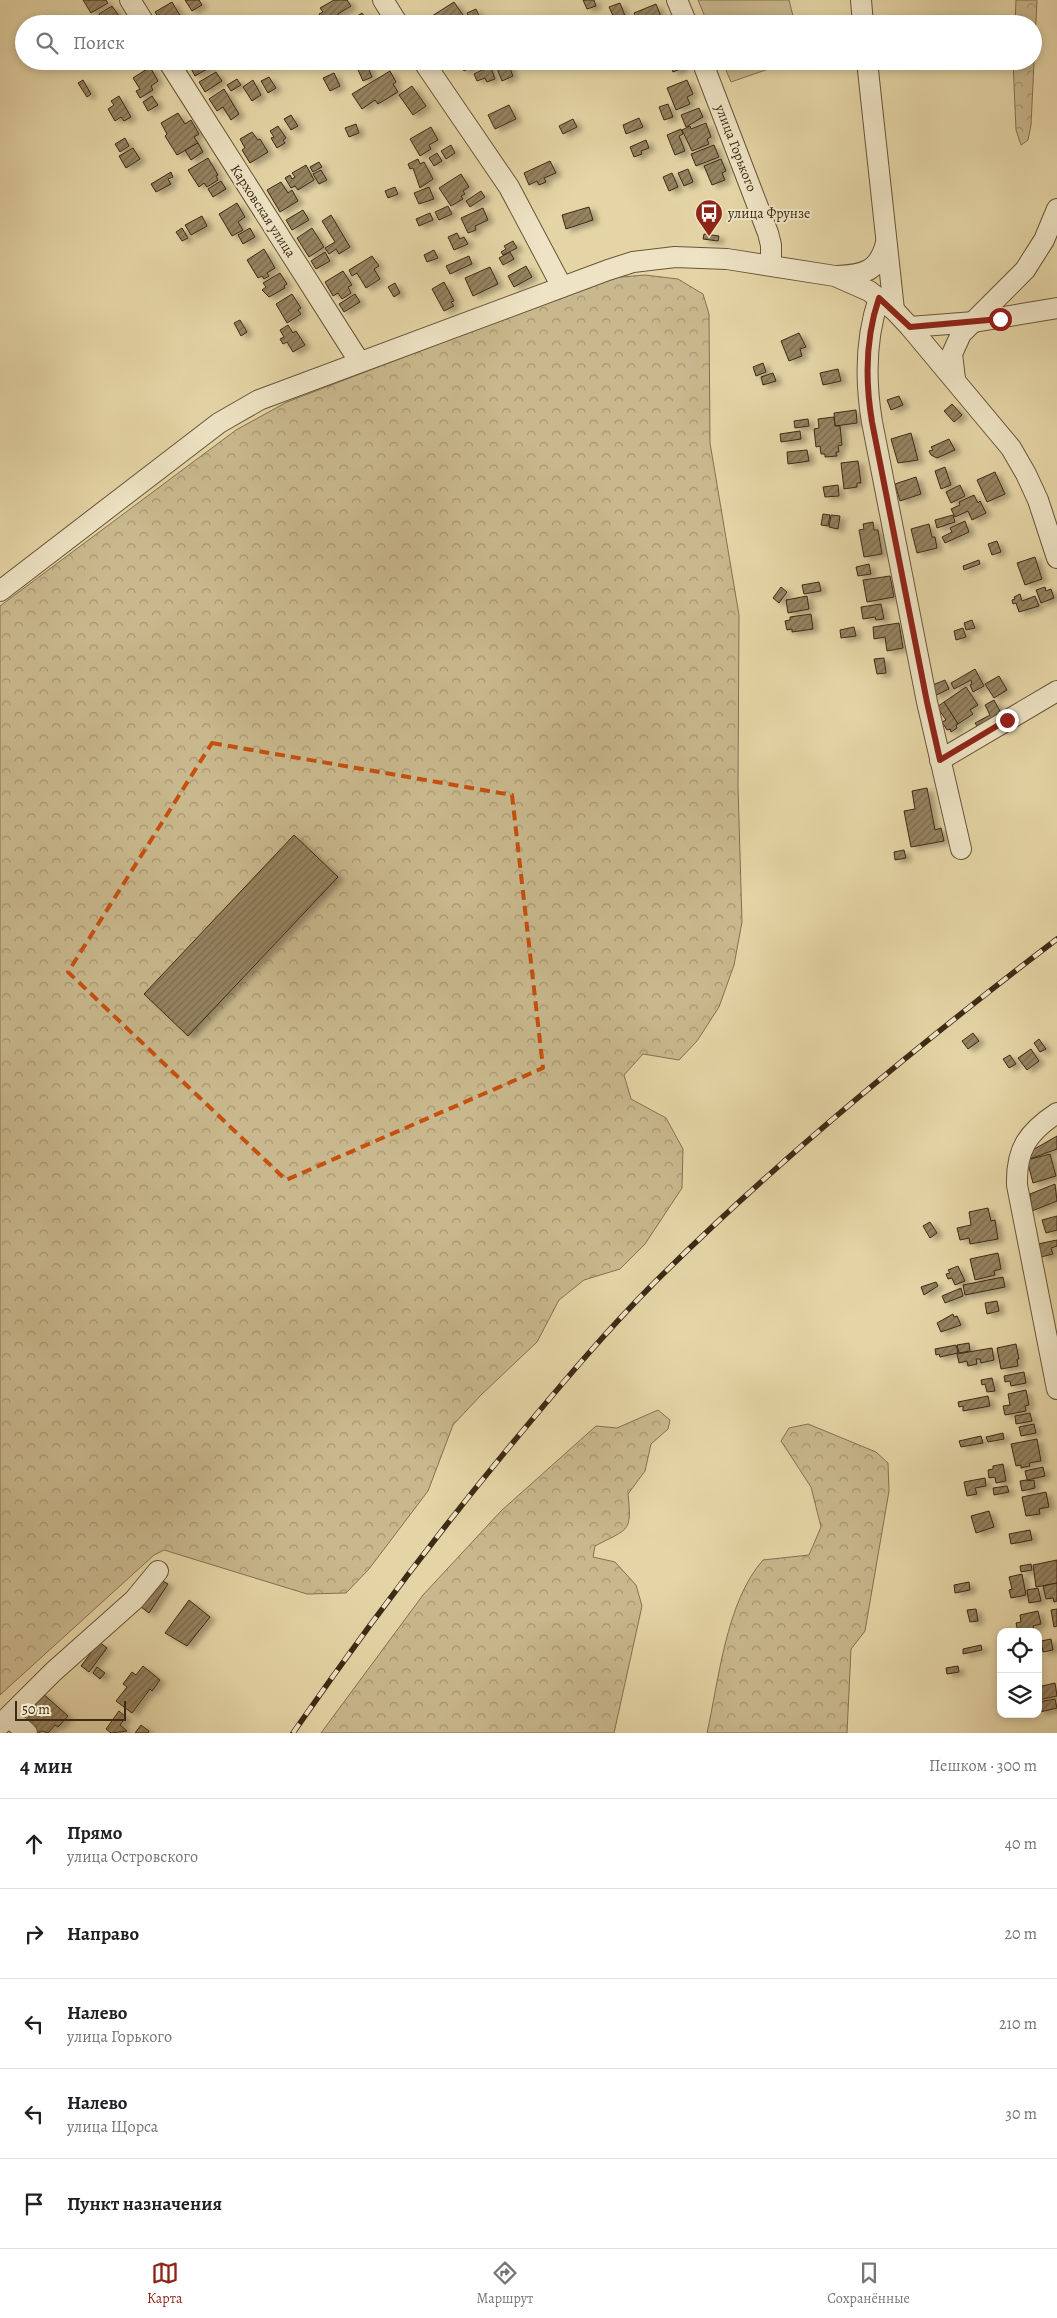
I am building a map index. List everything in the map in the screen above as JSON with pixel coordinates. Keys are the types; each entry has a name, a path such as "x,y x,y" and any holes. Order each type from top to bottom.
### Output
{"street":[{"path":"130,0 139,15"},
{"path":"383,0 392,15"},
{"path":"677,0 683,15"},
{"path":"860,0 862,15"},
{"name":"Карховская улица","path":"174,70 359,361"},
{"path":"429,70 510,187 562,287"},
{"name":"улица Горького","path":"705,70 768,232 771,245 771,266"},
{"path":"868,70 887,241 886,304 870,326 868,397 927,702 960,849"},
{"path":"954,379 952,366 956,343 961,334 1012,284 1034,257 1044,240 1057,209"},
{"path":"835,276 858,274 875,267 880,260 887,241"},
{"path":"0,591 234,413 259,400 359,361 562,287 633,262 662,258 698,257 835,276 860,286 886,304 910,327 1011,448 1038,500 1057,558"},
{"path":"910,327 974,322 1057,308"},
{"path":"940,760 1057,690"},
{"path":"1057,1113 1042,1123 1027,1139 1016,1165 1017,1185 1057,1389"},
{"path":"27,1733 5,1721 53,1672 127,1606 158,1572"}],"highlighted area":[{"path":"212,743 512,795 543,1068 286,1180 68,972"}],"green space":[{"path":"698,0 789,0 793,15 704,15"},
{"path":"1016,0 1037,0 1036,15 1015,15"},
{"path":"726,70 766,70 731,82"},
{"path":"1013,70 1034,70 1031,125 1028,140 1021,145 1016,130"},
{"path":"645,275 678,279 703,294 709,314 710,443 739,615 738,787 742,922 734,965 719,1007 697,1041 679,1060 643,1054 624,1075 631,1099 666,1118 683,1149 682,1188 645,1244 620,1269 584,1280 559,1300 537,1342 481,1395 453,1425 428,1491 369,1569 346,1593 307,1594 164,1550 154,1555 0,1695 0,606 236,430 287,402 610,278"},
{"path":"658,1410 670,1420 668,1429 651,1444 645,1471 628,1494 629,1516 626,1528 595,1546 593,1557 615,1562 636,1585 642,1606 614,1733 321,1733 423,1595 501,1511 596,1426 617,1428"},
{"path":"808,1424 876,1452 888,1463 889,1491 865,1631 851,1649 847,1733 707,1733 720,1666 732,1619 750,1577 763,1560 809,1555 821,1527 811,1487 781,1441 789,1428"}],"building":[{"path":"83,0 106,0 108,3 91,13"},
{"path":"185,0 199,0 202,5 192,11"},
{"path":"334,0 347,0 351,6 339,15 320,15 323,12 320,8"},
{"path":"583,0 594,0 596,6 587,9"},
{"path":"172,2 180,15 157,15 155,12"},
{"path":"454,2 463,15 434,15"},
{"path":"620,3 625,15 613,15 609,7"},
{"path":"656,4 660,15 635,15 634,13"},
{"path":"112,6 118,15 100,15"},
{"path":"476,9 479,15 468,15 467,13"},
{"path":"145,70 152,70 158,81 151,86 153,90 140,98 136,91 140,89 133,78"},
{"path":"192,70 205,70 195,76"},
{"path":"358,70 369,70 372,77 363,81"},
{"path":"482,70 492,70 495,79 487,82 485,78 477,81 474,74"},
{"path":"498,70 511,70 513,76 502,81"},
{"path":"390,71 396,82 393,84 398,92 378,104 375,100 362,109 352,94"},
{"path":"216,72 222,81 205,92 199,82"},
{"path":"334,73 340,86 330,91 323,78"},
{"path":"269,77 276,88 268,93 261,81"},
{"path":"237,79 241,85 231,91 227,85"},
{"path":"83,80 91,94 87,97 78,83"},
{"path":"253,80 261,95 252,101 243,87"},
{"path":"687,80 693,94 687,97 690,104 676,110 667,88"},
{"path":"412,86 426,106 413,115 399,95"},
{"path":"224,89 239,114 231,120 223,107 217,111 209,99"},
{"path":"119,96 131,117 124,121 121,117 115,121 108,109 114,105 111,101"},
{"path":"152,96 158,105 148,111 143,102"},
{"path":"668,104 673,117 664,120 659,107"},
{"path":"509,105 516,119 495,129 488,115"},
{"path":"699,108 703,117 686,127 681,115"},
{"path":"178,113 185,124 191,120 199,134 194,137 198,143 177,155 165,136 167,134 161,123"},
{"path":"291,115 298,126 291,130 284,119"},
{"path":"639,118 643,127 626,134 623,125"},
{"path":"573,119 577,127 563,134 559,126"},
{"path":"706,123 711,137 707,139 709,144 692,151 682,130 690,126 691,129"},
{"path":"356,124 359,133 349,137 345,128"},
{"path":"278,126 286,138 283,140 285,143 277,148 271,138 274,137 270,131"},
{"path":"431,127 438,140 429,145 431,149 420,156 410,139"},
{"path":"681,129 683,134 679,136 685,151 675,155 667,135"},
{"path":"252,132 258,140 260,139 268,152 250,163 242,150 245,148 240,139"},
{"path":"125,138 129,146 120,152 115,144"},
{"path":"646,140 649,148 641,151 642,154 634,157 630,147"},
{"path":"198,143 203,152 191,160 185,150"},
{"path":"451,145 455,153 446,159 441,151"},
{"path":"714,145 719,157 696,166 691,154"},
{"path":"133,148 140,159 126,168 119,156"},
{"path":"437,153 442,161 434,166 429,158"},
{"path":"208,158 218,175 216,176 218,180 207,187 204,183 199,187 188,170"},
{"path":"418,159 420,164 424,162 433,179 420,188 413,168 410,169 408,164"},
{"path":"721,159 726,171 722,173 725,180 712,185 704,166"},
{"path":"550,161 556,173 544,178 546,182 539,185 537,181 529,185 524,173"},
{"path":"319,162 322,167 313,172 310,167"},
{"path":"306,165 314,180 298,190 295,186 291,188 285,178 290,175 292,179 295,177 292,173"},
{"path":"688,169 693,182 684,186 678,173"},
{"path":"321,170 327,180 319,184 313,174"},
{"path":"171,172 173,177 168,179 171,184 156,192 151,184"},
{"path":"672,173 678,187 669,191 663,177"},
{"path":"461,174 469,187 463,191 465,194 461,196 463,199 451,206 439,188"},
{"path":"221,181 226,189 213,197 208,189"},
{"path":"281,182 288,193 292,190 298,201 280,212 267,190"},
{"path":"395,187 398,194 388,198 385,191"},
{"path":"429,187 434,199 419,204 414,193"},
{"path":"481,191 485,197 470,207 466,201"},
{"path":"237,203 245,217 238,222 243,230 232,236 219,214"},
{"path":"448,206 452,214 439,220 435,212"},
{"path":"589,207 593,220 566,229 562,215"},
{"path":"483,208 488,220 475,226 476,230 468,233 461,218"},
{"path":"303,210 309,220 292,230 286,220"},
{"path":"430,213 433,220 419,226 416,219"},
{"path":"331,215 350,247 339,254 336,249 329,254 325,248 335,242 322,221"},
{"path":"202,216 207,226 191,235 185,225"},
{"path":"182,228 188,238 182,241 176,232"},
{"path":"250,228 255,237 243,244 238,235"},
{"path":"312,228 324,247 309,257 297,238"},
{"path":"457,233 460,239 464,237 468,244 454,250 448,237"},
{"path":"704,234 719,236 718,241 703,239"},
{"path":"513,241 517,248 503,255 501,252 506,249 504,246"},
{"path":"264,249 275,268 267,273 269,276 264,279 262,276 258,278 247,260"},
{"path":"434,250 438,258 427,262 424,255"},
{"path":"325,252 330,261 316,269 311,261"},
{"path":"510,252 514,259 503,265 499,258"},
{"path":"372,256 379,266 374,269 380,279 366,288 357,273 352,276 349,270"},
{"path":"469,256 472,264 450,274 446,266"},
{"path":"526,266 532,277 514,287 508,276"},
{"path":"490,267 498,284 473,296 465,278"},
{"path":"343,271 352,285 348,287 351,293 342,299 338,293 333,296 325,282"},
{"path":"280,273 287,284 284,286 285,288 269,297 262,290 266,287 263,283"},
{"path":"444,282 454,301 451,302 454,306 444,311 432,289"},
{"path":"395,283 400,293 394,297 388,287"},
{"path":"292,294 301,308 298,310 301,314 287,323 276,304"},
{"path":"355,294 360,302 344,312 339,304"},
{"path":"240,320 247,332 241,336 234,323"},
{"path":"288,325 293,333 296,331 305,345 293,352 287,342 283,344 280,339 284,337 280,330"},
{"path":"799,333 806,347 800,349 802,356 789,361 781,341"},
{"path":"763,363 766,372 756,376 753,367"},
{"path":"838,369 841,381 823,385 820,373"},
{"path":"773,373 776,381 763,385 761,377"},
{"path":"899,396 903,405 891,410 887,400"},
{"path":"952,404 962,415 954,422 944,411"},
{"path":"856,410 857,423 835,426 834,413"},
{"path":"834,417 835,426 840,426 842,445 838,446 839,452 836,452 837,456 825,457 825,454 821,454 820,446 816,447 814,429 819,428 818,419"},
{"path":"808,419 809,426 795,428 794,421"},
{"path":"800,431 801,439 781,442 780,434"},
{"path":"911,433 918,460 898,463 891,439"},
{"path":"949,439 955,450 937,458 931,455 929,451 933,450 931,447"},
{"path":"807,450 809,461 788,464 787,452"},
{"path":"858,461 861,483 857,483 857,487 844,489 841,463"},
{"path":"945,467 951,485 941,489 935,471"},
{"path":"995,472 1005,494 987,502 977,480"},
{"path":"916,477 921,494 900,501 895,484"},
{"path":"838,485 839,496 825,497 823,487"},
{"path":"960,485 965,496 951,503 946,492"},
{"path":"974,495 978,503 980,501 986,513 972,520 968,511 955,517 951,509 960,505 959,502"},
{"path":"823,514 830,515 828,526 821,525"},
{"path":"831,515 840,516 838,529 829,527"},
{"path":"953,515 955,522 937,528 935,520"},
{"path":"965,521 969,532 945,543 942,537 952,532 950,528"},
{"path":"873,522 874,530 878,530 882,554 864,557 859,530 864,529 863,524"},
{"path":"929,524 932,537 935,537 937,548 917,553 911,529"},
{"path":"997,541 1001,552 992,555 988,544"},
{"path":"1035,557 1042,579 1025,585 1017,563"},
{"path":"979,560 980,564 964,570 963,566"},
{"path":"869,564 871,574 858,576 856,567"},
{"path":"890,576 894,597 867,602 863,580"},
{"path":"819,582 821,591 804,594 802,585"},
{"path":"781,587 787,592 779,603 773,598"},
{"path":"1045,587 1046,591 1051,589 1054,598 1041,603 1036,590"},
{"path":"1020,594 1022,601 1035,596 1039,606 1019,612 1016,603 1013,604 1012,600"},
{"path":"807,596 809,609 788,613 786,600"},
{"path":"881,604 884,619 876,620 875,617 863,619 861,607"},
{"path":"811,614 813,629 792,632 792,629 787,630 785,621 790,620 790,617"},
{"path":"972,620 975,628 966,630 964,623"},
{"path":"899,623 903,648 887,651 885,637 874,639 873,627"},
{"path":"854,627 856,636 841,638 840,630"},
{"path":"963,628 966,637 956,640 954,631"},
{"path":"884,658 886,673 877,674 874,659"},
{"path":"975,669 984,686 973,692 970,685 972,684 971,680 954,689 951,683"},
{"path":"999,676 1007,690 994,698 985,684"},
{"path":"945,680 949,689 934,696 930,686"},
{"path":"966,687 978,705 970,710 973,714 958,724 944,702"},
{"path":"994,700 1002,715 979,729 975,723 990,715 985,705"},
{"path":"944,702 958,724 956,725 957,728 951,732 950,729 947,730 942,722 946,720 937,707"},
{"path":"927,788 935,830 941,828 944,841 911,847 904,811 915,809 912,791"},
{"path":"294,835 338,877 188,1036 144,994"},
{"path":"904,850 906,858 895,860 894,852"},
{"path":"973,1033 979,1041 968,1049 962,1041"},
{"path":"1039,1039 1046,1049 1040,1052 1034,1043"},
{"path":"1031,1049 1039,1061 1027,1070 1018,1058"},
{"path":"1010,1055 1016,1064 1009,1068 1003,1059"},
{"path":"1057,1136 1057,1149 1027,1160 1024,1155"},
{"path":"1050,1154 1056,1176 1033,1183 1027,1160"},
{"path":"1055,1184 1057,1201 1032,1211 1030,1194"},
{"path":"988,1208 991,1221 995,1220 998,1239 970,1244 969,1238 960,1240 957,1228 971,1225 969,1212"},
{"path":"1057,1216 1057,1230 1046,1233 1042,1220"},
{"path":"930,1222 937,1233 930,1238 923,1226"},
{"path":"1057,1240 1057,1246 1051,1248 1053,1254 1041,1257 1038,1244"},
{"path":"998,1253 1001,1269 994,1271 995,1275 975,1280 970,1259"},
{"path":"958,1266 965,1281 955,1285 952,1278 948,1279 946,1274 950,1273 948,1270"},
{"path":"1003,1277 1005,1287 965,1295 963,1285"},
{"path":"936,1282 938,1286 924,1295 921,1287"},
{"path":"961,1288 963,1296 945,1303 942,1296"},
{"path":"997,1301 999,1311 987,1314 985,1303"},
{"path":"953,1314 954,1317 957,1316 961,1325 941,1332 937,1323"},
{"path":"969,1343 970,1351 959,1353 957,1345"},
{"path":"1016,1344 1019,1359 1017,1359 1018,1366 1001,1369 997,1348"},
{"path":"956,1345 958,1353 940,1357 939,1354 936,1355 935,1349"},
{"path":"992,1348 994,1360 981,1363 980,1359 976,1359 977,1364 968,1366 967,1361 959,1363 957,1354"},
{"path":"1024,1372 1026,1383 1011,1386 1010,1381 1005,1382 1004,1376"},
{"path":"992,1378 995,1391 987,1392 985,1384 982,1385 981,1380"},
{"path":"1026,1390 1029,1405 1025,1406 1026,1411 1005,1415 1003,1406 1010,1405 1008,1394"},
{"path":"988,1396 990,1406 963,1411 963,1406 959,1407 958,1402"},
{"path":"1030,1413 1032,1421 1016,1424 1015,1416"},
{"path":"1034,1424 1036,1433 1021,1436 1019,1427"},
{"path":"1003,1433 1004,1439 988,1442 986,1437"},
{"path":"981,1436 983,1443 961,1447 959,1441"},
{"path":"1037,1439 1041,1461 1029,1463 1030,1466 1021,1468 1021,1465 1016,1466 1011,1444"},
{"path":"1003,1464 1006,1481 996,1483 995,1477 989,1478 988,1470 993,1469 993,1466"},
{"path":"1043,1467 1045,1476 1027,1480 1025,1471"},
{"path":"985,1478 986,1486 975,1488 977,1494 967,1496 964,1482"},
{"path":"1034,1480 1035,1488 1022,1491 1020,1481"},
{"path":"1007,1486 1009,1492 994,1495 993,1488"},
{"path":"1046,1492 1049,1507 1039,1509 1040,1514 1026,1516 1022,1497"},
{"path":"989,1511 994,1527 976,1533 971,1516"},
{"path":"1030,1530 1032,1540 1011,1544 1009,1534"},
{"path":"1057,1560 1057,1583 1036,1587 1033,1565"},
{"path":"1031,1564 1032,1570 1021,1572 1020,1566"},
{"path":"1022,1574 1026,1595 1011,1598 1009,1590 1012,1589 1009,1577"},
{"path":"159,1579 168,1584 149,1613 141,1607"},
{"path":"969,1582 970,1590 955,1593 954,1585"},
{"path":"1057,1583 1057,1601 1054,1602 1053,1598 1046,1599 1043,1586"},
{"path":"1038,1588 1041,1601 1029,1603 1027,1590"},
{"path":"189,1600 210,1617 187,1646 165,1633"},
{"path":"976,1609 978,1621 970,1622 967,1610"},
{"path":"1057,1609 1057,1626 1054,1627 1051,1610"},
{"path":"1038,1611 1041,1624 1033,1626 1033,1628 1017,1628 1016,1623 1021,1622 1020,1615"},
{"path":"1051,1639 1053,1650 1043,1652 1042,1641"},
{"path":"99,1642 107,1648 89,1672 81,1666"},
{"path":"981,1645 982,1650 963,1654 963,1649"},
{"path":"143,1666 160,1680 152,1691 150,1689 132,1713 116,1701 127,1687 123,1684 132,1672 136,1675"},
{"path":"958,1666 959,1672 947,1674 946,1668"},
{"path":"97,1667 105,1673 100,1679 93,1673"},
{"path":"1055,1683 1057,1696 1042,1699 1042,1686"},
{"path":"41,1692 68,1716 58,1727 55,1725 48,1733 42,1731 38,1733 25,1721 36,1708 30,1704"},
{"path":"1055,1699 1057,1708 1042,1712 1042,1701"},
{"path":"119,1711 126,1717 120,1725 127,1731 111,1733 106,1729"},
{"path":"141,1725 149,1731 148,1733 135,1733"}],"railway":[{"path":"293,1733 428,1548 566,1379 636,1301 702,1236 850,1104 1057,939"}],"place":[{"name":"улица Фрунзе","path":"709,237"}],"route":[{"path":"1000,319 910,327 879,298 870,326 867,377 872,422 940,760 1007,720"}]}
